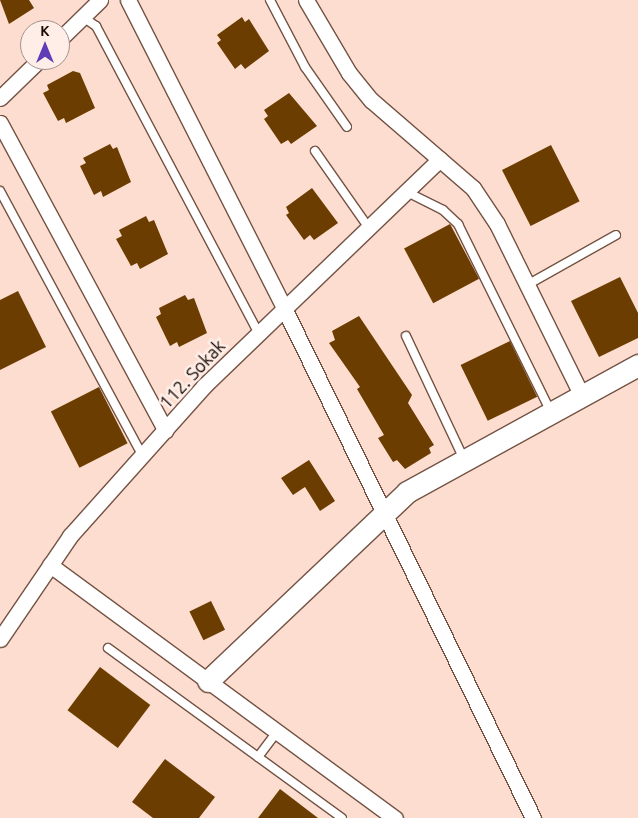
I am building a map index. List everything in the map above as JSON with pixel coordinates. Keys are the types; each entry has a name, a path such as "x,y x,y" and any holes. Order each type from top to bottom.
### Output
{"street":[{"path":"70,29 100,0"},
{"path":"128,0 284,306 384,511 527,815"},
{"path":"306,0 349,73 371,100 473,188 527,285 582,396"},
{"path":"0,98 29,70"},
{"path":"0,123 165,430"},
{"name":"112. Sokak","path":"0,639 50,565 142,455 284,306 369,228 440,159"},
{"path":"208,681 384,511 465,460 638,365"},
{"path":"50,565 395,818"}],"lane":[{"path":"270,0 305,67 348,127"},
{"path":"83,17 96,26 258,332"},
{"path":"315,151 369,228"},
{"path":"0,191 142,455"},
{"path":"407,192 443,210 458,224 551,413"},
{"path":"527,285 616,235"},
{"path":"406,336 465,460"},
{"path":"108,648 342,818"},
{"path":"258,757 277,732"}],"building":[{"path":"0,0 29,0 34,8 9,24"},
{"path":"242,17 245,22 249,19 269,51 245,69 241,64 235,69 217,43 221,40 217,35"},
{"path":"73,71 80,73 95,108 66,123 64,118 58,121 43,93 49,90 47,85"},
{"path":"289,93 317,126 291,144 288,140 281,144 264,119 268,116 264,110"},
{"path":"110,144 113,149 117,147 131,182 103,197 101,191 94,195 80,166 86,163 83,158"},
{"path":"551,145 580,201 531,226 502,170"},
{"path":"312,188 338,223 314,240 310,235 304,240 286,215 289,213 286,207"},
{"path":"146,216 149,222 154,220 168,254 140,269 137,263 131,266 116,239 122,236 119,230"},
{"path":"450,224 479,279 433,303 404,248"},
{"path":"620,277 638,313 638,338 599,357 571,301"},
{"path":"18,291 46,347 0,370 0,300"},
{"path":"185,295 188,300 194,298 207,333 179,347 177,342 170,346 156,317 161,314 159,308"},
{"path":"359,316 412,395 408,403 434,445 429,448 431,453 405,469 397,460 393,462 378,438 384,435 357,389 360,387 329,343 335,340 332,331"},
{"path":"510,341 537,397 488,421 461,365"},
{"path":"99,387 128,443 79,468 51,412"},
{"path":"309,460 335,501 320,511 305,487 293,495 281,478"},
{"path":"211,601 225,630 203,640 189,612"},
{"path":"100,667 150,705 118,748 68,710"},
{"path":"165,759 215,797 199,818 153,818 132,802"},
{"path":"280,789 318,818 258,818"}]}
